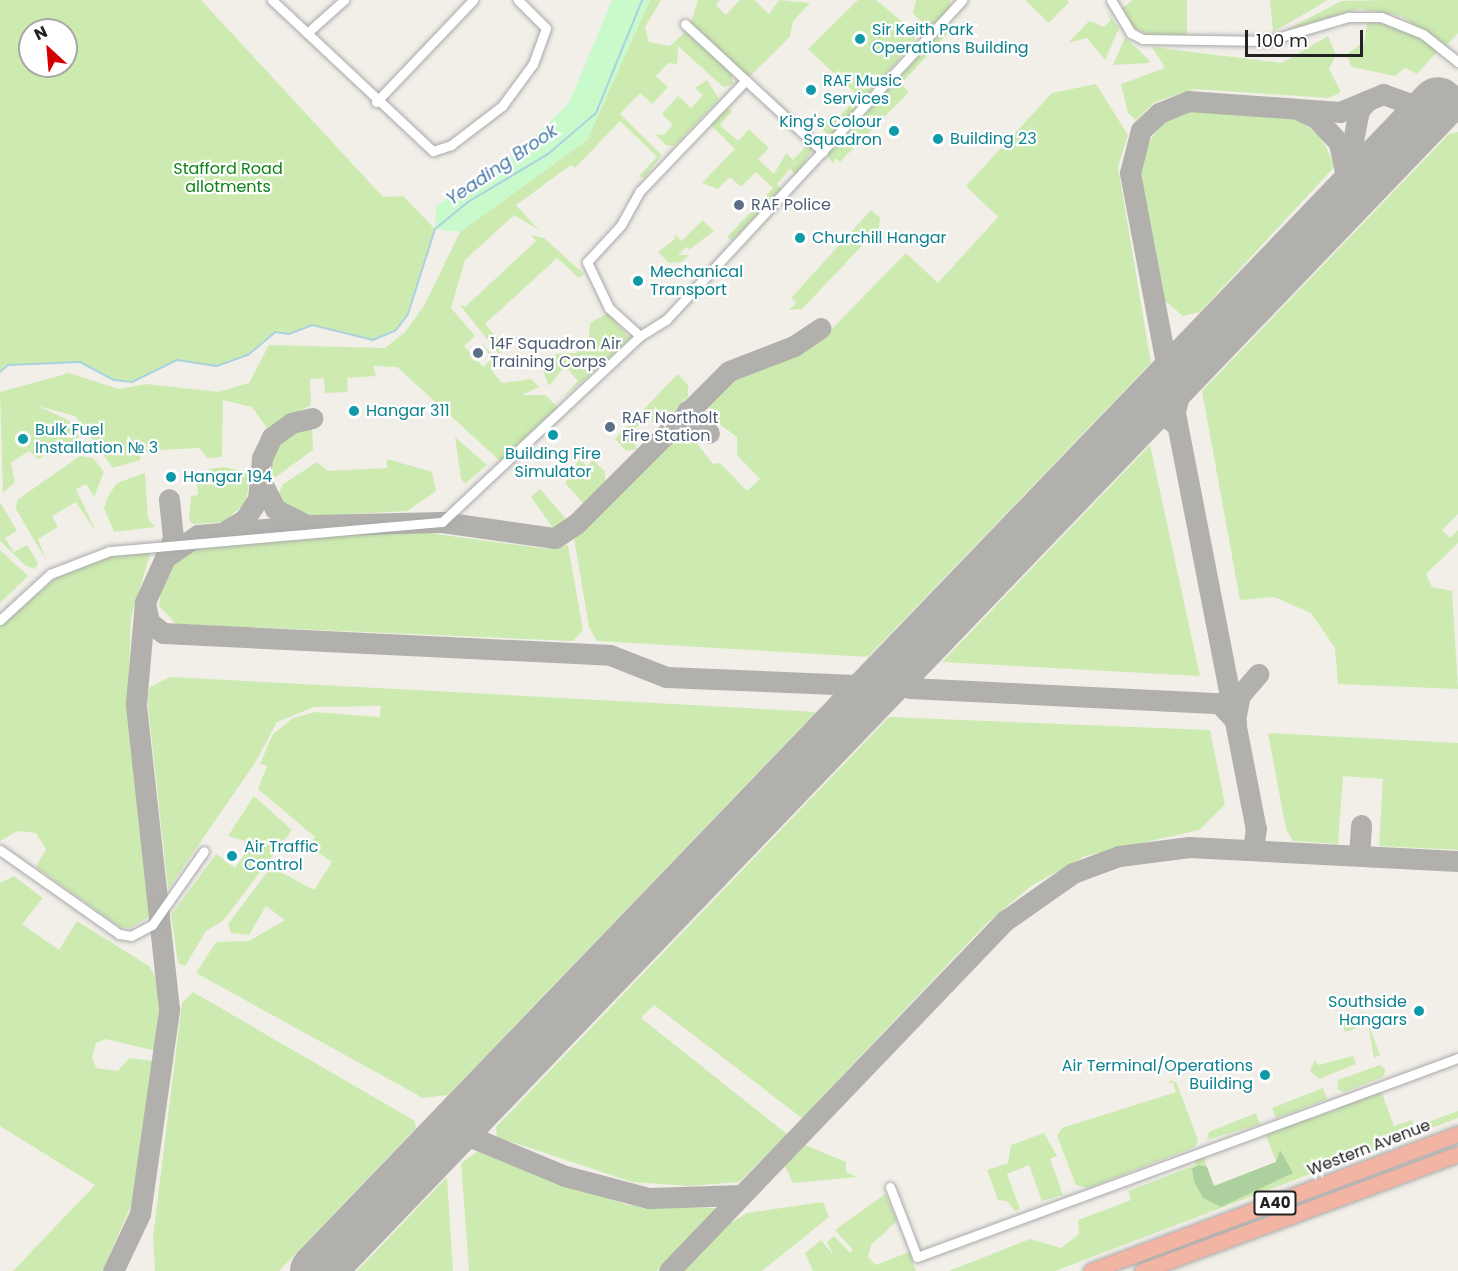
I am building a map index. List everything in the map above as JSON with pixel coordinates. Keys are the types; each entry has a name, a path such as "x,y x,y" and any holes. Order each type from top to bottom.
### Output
{"highway":[{"name":"Western Avenue","path":"1091,1271 1458,1134"},
{"name":"A40","path":"1142,1271 1458,1154"}],"street":[{"path":"272,0 376,102 433,151 469,133 514,93 542,44 546,28 518,0"},
{"path":"307,33 344,0"},
{"path":"376,102 473,0"},
{"path":"0,620 50,574 110,550 440,524 640,336 666,320 962,0"},
{"path":"1111,0 1131,33 1153,40 1279,40 1348,17 1404,22 1458,63"},
{"path":"685,24 823,152"},
{"path":"640,336 609,308 587,262 625,219 640,191 746,80"},
{"path":"0,850 119,934 131,936 152,925 204,851"},
{"path":"890,1187 917,1257 1458,1058"}],"green space":[{"name":"Stafford Road allotments","path":"0,0 201,0 383,197 403,196 435,229 408,314 396,330 373,340 312,325 289,334 275,332 248,355 217,366 177,360 132,382 114,380 80,362 8,365 0,372"},
{"path":"612,0 650,0 587,140 460,232 435,229 436,206 518,153 569,103"},
{"path":"650,0 661,0 645,27 649,42 670,46 686,31 732,74 733,84 723,87 678,46 677,64 668,63 656,76 668,87 652,104 640,93 620,114 662,155 644,178 639,176 657,157 620,121 575,168 571,165 516,205 539,230 514,215 465,260 451,308 475,336 464,346 483,367 492,359 481,342 495,358 492,371 502,383 531,379 539,387 522,395 545,395 558,407 500,461 397,367 373,366 376,376 347,378 348,392 325,393 324,378 310,379 311,405 267,428 252,407 223,400 222,457 207,458 199,448 141,451 140,460 113,468 75,416 38,406 70,421 83,444 58,453 56,449 38,459 29,451 11,463 15,482 3,493 0,392 69,373 119,389 146,384 218,392 249,383 269,345 385,348 405,332 424,306 460,232 587,140"},
{"path":"698,0 720,0 716,5 726,15 740,0 754,0 769,14 779,0 810,3 793,21 790,37 749,77 691,23"},
{"path":"858,0 876,0 914,31 915,41 830,137 820,127 830,116 836,120 858,96 808,49"},
{"path":"916,0 950,0 951,7 935,25 925,26 913,13"},
{"path":"1025,0 1067,0 1069,2 1049,23"},
{"path":"1133,0 1187,0 1187,37 1150,35 1134,28 1121,9"},
{"path":"1270,0 1328,0 1273,32"},
{"path":"1458,0 1458,33 1446,46 1401,16 1360,9 1286,30 1341,1"},
{"path":"1108,13 1119,28 1105,60 1087,38 1068,43 1089,21 1104,27 1111,20"},
{"path":"1368,20 1409,30 1439,50 1417,74 1405,68 1395,76 1351,67 1347,54 1364,42"},
{"path":"943,30 947,34 901,84 909,92 840,162 835,158 834,164 827,155"},
{"path":"1328,36 1336,55 1329,69 1341,92 1329,98 1195,89 1155,102 1136,120 1128,113 1121,84 1165,68 1152,47 1282,63"},
{"path":"1125,37 1150,61 1148,63 1113,65"},
{"path":"707,80 719,99 674,146 666,145 655,134 663,135 673,125 662,114 678,96 691,108 703,95 695,88"},
{"path":"1096,84 1128,135 1118,167 1151,363 868,657 597,641 589,627 574,538 679,433 688,432 713,464 720,463 747,491 760,479 737,455 737,437 706,414 708,404 746,372 816,345 906,253 938,283 998,217 966,186 1052,93"},
{"path":"726,108 732,111 720,125 738,141 749,129 769,148 758,159 774,174 786,153 793,160 808,144 813,149 796,174 790,169 777,184 782,190 732,240 727,237 773,188 756,172 741,187 730,177 718,189 702,183 735,149 710,124"},
{"path":"1192,109 1299,120 1321,137 1335,166 1200,312 1183,316 1165,301 1139,162 1159,125"},
{"path":"1458,132 1458,514 1442,530 1450,538 1458,530 1458,543 1426,574 1432,587 1452,591 1458,689 1338,684 1335,648 1311,613 1274,597 1240,600 1202,391 1449,134"},
{"path":"871,210 880,218 879,228 802,309 789,310 796,303 791,298"},
{"path":"703,220 714,231 689,250 686,247 678,255 689,255 682,262 669,263 658,252 675,239 674,234 682,241"},
{"path":"531,235 544,238 584,274 579,278 557,258 485,324 506,348 499,354 459,304 465,307 536,241"},
{"path":"608,313 630,339 562,399 578,381 565,366 549,386 542,368 556,354 576,353 588,342 590,323"},
{"path":"678,374 688,385 688,397 665,420 653,422 640,414 640,424 629,434 637,449 626,451 615,439"},
{"path":"312,423 313,450 270,481 275,449 289,433"},
{"path":"455,437 487,465 465,484 461,479"},
{"path":"1150,445 1200,676 942,662"},
{"path":"80,456 93,458 104,472 94,497 86,484 76,489 96,532 76,502 52,516 58,527 38,539 46,560 16,509 17,500"},
{"path":"387,459 432,472 436,491 407,511 311,516 293,511 278,496 282,485 317,462 328,471 387,468"},
{"path":"579,459 587,466 593,460 605,472 605,483 583,503 565,483"},
{"path":"224,467 250,473 246,503 223,522 193,524 189,520 191,496 198,495 197,481 205,479 209,469"},
{"path":"145,473 148,518 155,527 114,532 104,508 108,496 117,483"},
{"path":"540,489 567,520 560,526 553,528 531,497"},
{"path":"0,502 17,531 5,538 14,552 27,545 38,563 35,569 26,566 0,541"},
{"path":"407,530 548,549 568,545 583,630 573,641 176,624 159,606 162,583 170,569 200,544"},
{"path":"152,548 131,618 128,707 153,914 130,928 120,927 36,867 46,849 36,833 18,831 0,841 0,627 57,577 111,556"},
{"path":"0,550 28,576 0,603"},
{"path":"170,677 816,712 448,1095 423,1098 196,973 216,942 249,941 285,920 266,906 249,935 231,933 228,924 271,867 314,890 332,862 309,846 315,837 258,789 267,766 260,764 273,734 293,718 315,712 380,717 381,706 314,707 277,722 255,763 168,889 147,697 150,687"},
{"path":"889,717 1210,730 1225,804 1199,830 1085,856 1031,886 986,924 802,1118 654,1005 641,1018 787,1134 739,1182 689,1186 632,1182 497,1137 496,1127"},
{"path":"1268,733 1458,743 1458,850 1379,846 1383,779 1343,776 1338,844 1293,841 1286,829"},
{"path":"254,796 292,830 223,921 206,931 185,966 178,963 171,915 216,854 235,868 244,855 245,841 228,836"},
{"path":"14,876 43,898 22,924 59,950 77,921 149,966 160,984 156,1051 106,1039 96,1043 92,1058 96,1068 118,1071 129,1058 154,1061 137,1193 102,1271 13,1271 95,1185 0,1126 0,883"},
{"path":"193,992 415,1121 416,1128 279,1271 155,1271 153,1237 182,1003"},
{"path":"1364,1012 1380,1055 1374,1058 1368,1024 1345,1032 1340,1018"},
{"path":"1353,1056 1356,1064 1319,1079 1310,1071 1315,1059 1318,1065"},
{"path":"1380,1065 1386,1070 1383,1077 1344,1092 1337,1089 1338,1080"},
{"path":"1172,1080 1177,1084 1198,1140 1195,1147 1088,1188 1076,1185 1057,1136 1062,1128 1176,1092 1173,1082 1167,1084"},
{"path":"1323,1088 1327,1099 1276,1118 1272,1108"},
{"path":"1381,1091 1394,1126 1412,1120 1415,1127 1458,1111 1458,1118 1055,1271 949,1271 1030,1239 1061,1248 1079,1234 1078,1220 1131,1200 1128,1191 1196,1165 1194,1157 1202,1154 1214,1186 1276,1162 1264,1131 1305,1115 1308,1120 1338,1109 1336,1103"},
{"path":"1256,1113 1260,1124 1207,1140 1209,1132"},
{"path":"1044,1133 1057,1156 1050,1159 1063,1195 1042,1201 1029,1165 1007,1174 1020,1209 1015,1211 1007,1201 998,1200 987,1170 1008,1163 1011,1145"},
{"path":"803,1144 846,1162 846,1172 857,1177 793,1183 785,1166"},
{"path":"480,1150 628,1205 716,1208 657,1271 469,1271 461,1163"},
{"path":"1280,1150 1293,1173 1221,1207 1203,1198 1194,1181 1192,1169 1199,1165 1207,1167 1214,1186 1276,1162"},
{"path":"447,1177 453,1271 357,1271"},
{"path":"885,1194 897,1221 871,1245 868,1257 876,1265 909,1252 916,1271 813,1271 805,1253 821,1240 834,1256 827,1242 834,1236 850,1253 853,1250 835,1230"},
{"path":"823,1202 829,1217 762,1271 682,1271 726,1226 747,1213"}],"waterway":[{"name":"Yeading Brook","path":"0,372 8,365 80,362 114,380 132,382 177,360 217,366 248,355 275,332 289,334 312,325 373,340 396,330 408,314 435,229 468,202 548,154 596,113 642,0"}],"taxiway":[{"path":"1158,398 1168,374 1130,173 1141,130 1159,113 1188,101 1340,112 1383,94 1408,103 1415,120 1411,132"},
{"path":"1348,167 1359,110 1368,100"},
{"path":"1301,111 1316,118 1339,143 1346,175 1337,212"},
{"path":"113,1271 140,1214 169,1009 136,703 145,602 165,558 198,535 312,525 442,522 555,538 576,524 729,371 794,346 821,328"},
{"path":"1207,347 1183,377 1175,413 1256,828 1253,850"},
{"path":"687,411 709,433"},
{"path":"1131,426 1159,412 1177,425"},
{"path":"227,530 245,519 258,499 262,458 272,437 291,423 312,418"},
{"path":"261,481 275,509 305,524"},
{"path":"165,558 173,538 169,499"},
{"path":"145,603 149,622 163,633 610,655 666,677 854,685 889,673 914,651"},
{"path":"904,661 899,675 909,688 1219,703 1236,721"},
{"path":"1236,715 1240,695 1258,674"},
{"path":"863,706 881,691 899,687"},
{"path":"1359,855 1361,825"},
{"path":"669,1271 1006,920 1073,873 1119,856 1189,847 1458,861"},
{"path":"475,1106 470,1123 476,1139 565,1176 649,1198 742,1195"}],"runway":[{"path":"317,1271 1438,104"}],"place":[{"name":"Sir Keith Park Operations Building","path":"860,39"},
{"name":"RAF Music Services","path":"811,90"},
{"name":"King's Colour Squadron","path":"894,131"},
{"name":"Building 23","path":"938,139"},
{"name":"RAF Police","path":"739,205"},
{"name":"Churchill Hangar","path":"800,238"},
{"name":"Mechanical Transport","path":"638,281"},
{"name":"14F Squadron Air Training Corps","path":"478,353"},
{"name":"Hangar 311","path":"354,411"},
{"name":"RAF Northolt Fire Station","path":"610,427"},
{"name":"Building Fire Simulator","path":"553,435"},
{"name":"Bulk Fuel Installation № 3","path":"23,439"},
{"name":"Hangar 194","path":"171,477"},
{"name":"Air Traffic Control","path":"232,856"},
{"name":"Southside Hangars","path":"1419,1011"},
{"name":"Air Terminal/Operations Building","path":"1265,1075"}]}
